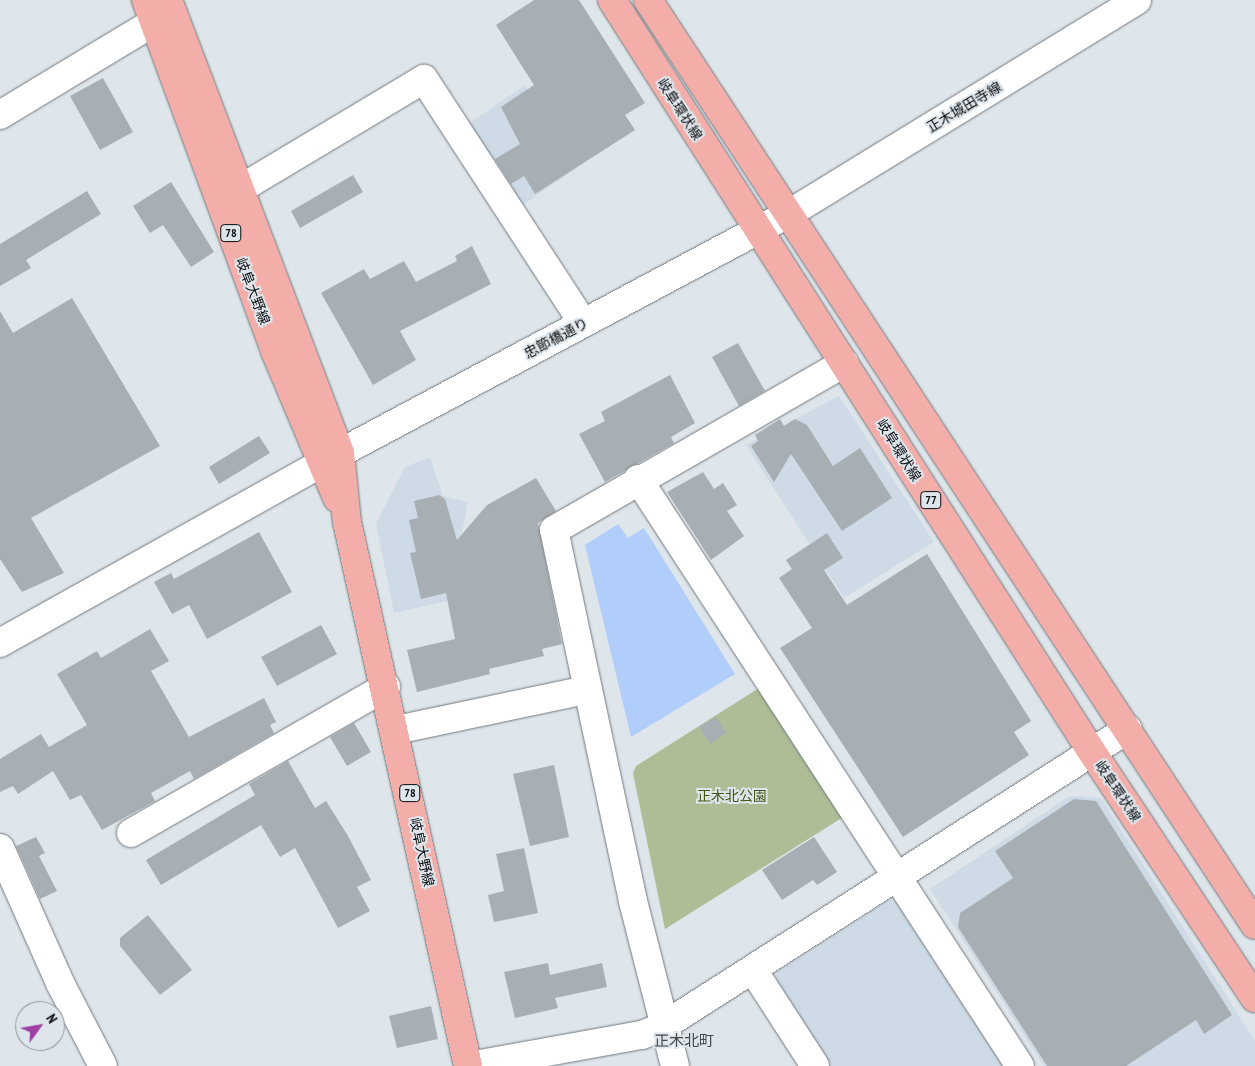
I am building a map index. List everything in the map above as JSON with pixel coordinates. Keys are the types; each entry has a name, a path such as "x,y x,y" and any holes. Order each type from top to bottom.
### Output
{"main road":[{"name":"岐阜環状線","path":"612,0 1092,752 1255,998"},
{"path":"648,0 790,213 1255,924"},
{"name":"岐阜大野線","path":"156,7 240,189 331,458 396,730 468,1066"},
{"name":"岐阜大野線","path":"156,7 275,351 331,458"}],"street":[{"name":"正木城田寺線","path":"790,213 1137,0"},
{"path":"0,115 156,7"},
{"path":"240,189 424,79 583,323"},
{"name":"忠節橋通り","path":"0,643 331,458 790,213"},
{"path":"675,1066 662,1026 586,690 554,530 638,479 844,363"},
{"path":"638,479 1020,1066"},
{"path":"131,833 386,687"},
{"path":"396,730 586,690"},
{"path":"468,1066 642,1035 662,1026 753,970 1128,729"},
{"path":"0,848 60,983 103,1066"},
{"path":"753,970 816,1066"}],"shaded area":[{"path":"525,85 577,168 521,206 468,124"},
{"path":"839,396 934,542 844,598 746,445"},
{"path":"430,457 443,496 468,502 461,537 473,595 394,613 376,524 405,467"},
{"path":"1070,796 1101,798 1255,1041 1255,1066 1044,1066 930,889"},
{"path":"890,900 901,903 1008,1066 828,1066 775,984 777,972"}],"green space":[{"name":"正木北公園","path":"759,688 845,816 665,929 633,773 636,766"}],"water":[{"path":"618,524 628,538 644,528 735,674 631,737 585,545"}],"building":[{"path":"534,0 579,0 645,103 625,115 635,130 535,194 524,176 511,184 495,159 520,144 501,107 534,85 496,25"},
{"path":"103,78 133,132 100,150 70,96"},
{"path":"353,175 363,192 300,228 291,211"},
{"path":"171,182 214,252 191,267 163,225 150,233 133,206"},
{"path":"87,191 101,214 26,260 31,268 0,286 0,244"},
{"path":"472,246 491,284 400,331 416,360 373,385 321,293 364,269 370,279 404,261 416,282 457,261 455,256"},
{"path":"72,298 160,446 31,518 64,573 22,592 0,559 0,311 13,333"},
{"path":"738,343 765,391 739,406 712,357"},
{"path":"670,375 695,423 671,437 674,443 605,482 579,434 605,421 601,412"},
{"path":"780,419 784,426 795,419 807,425 833,466 860,448 892,498 842,531 791,454 774,482 751,446 758,441 755,435"},
{"path":"259,436 270,453 219,484 209,467"},
{"path":"703,472 714,489 723,483 737,505 727,511 744,536 711,560 667,492"},
{"path":"536,478 556,511 538,523 562,644 542,649 544,656 489,669 490,674 417,692 407,650 455,639 446,593 421,599 410,553 416,552 409,520 418,518 414,501 439,495 445,499 457,540 487,505"},
{"path":"259,532 292,592 207,639 189,605 172,614 154,582 171,573 174,579"},
{"path":"827,533 843,558 824,570 847,605 927,554 1031,721 1014,732 1029,755 903,837 780,648 812,628 779,578 792,569 786,560"},
{"path":"321,625 337,654 277,686 261,657"},
{"path":"150,629 169,661 151,671 189,737 264,698 276,722 270,725 274,733 194,779 190,771 151,793 155,801 102,830 81,795 70,800 53,771 18,794 13,786 0,792 0,759 41,734 49,747 87,725 57,674 97,651 101,658"},
{"path":"716,717 726,733 710,744 699,727"},
{"path":"354,723 371,752 347,766 330,737"},
{"path":"288,761 315,808 326,801 348,836 371,880 357,887 370,911 338,928 295,848 280,857 261,825 161,885 146,860 255,795 249,784"},
{"path":"554,765 569,837 530,846 513,774"},
{"path":"1074,799 1096,801 1232,1015 1204,1034 1196,1020 1126,1066 1047,1066 958,927 960,913 1013,878 995,851"},
{"path":"36,837 45,853 39,856 57,891 40,899 16,846"},
{"path":"814,837 837,872 817,885 813,880 782,900 762,870"},
{"path":"524,848 538,913 494,922 488,895 504,891 496,854"},
{"path":"148,915 192,970 160,995 120,946 120,938"},
{"path":"548,963 550,975 602,963 607,987 555,998 558,1008 515,1018 504,972"},
{"path":"431,1006 438,1039 397,1048 389,1016"}],"district":[{"name":"正木北町","path":"684,1041"}]}
